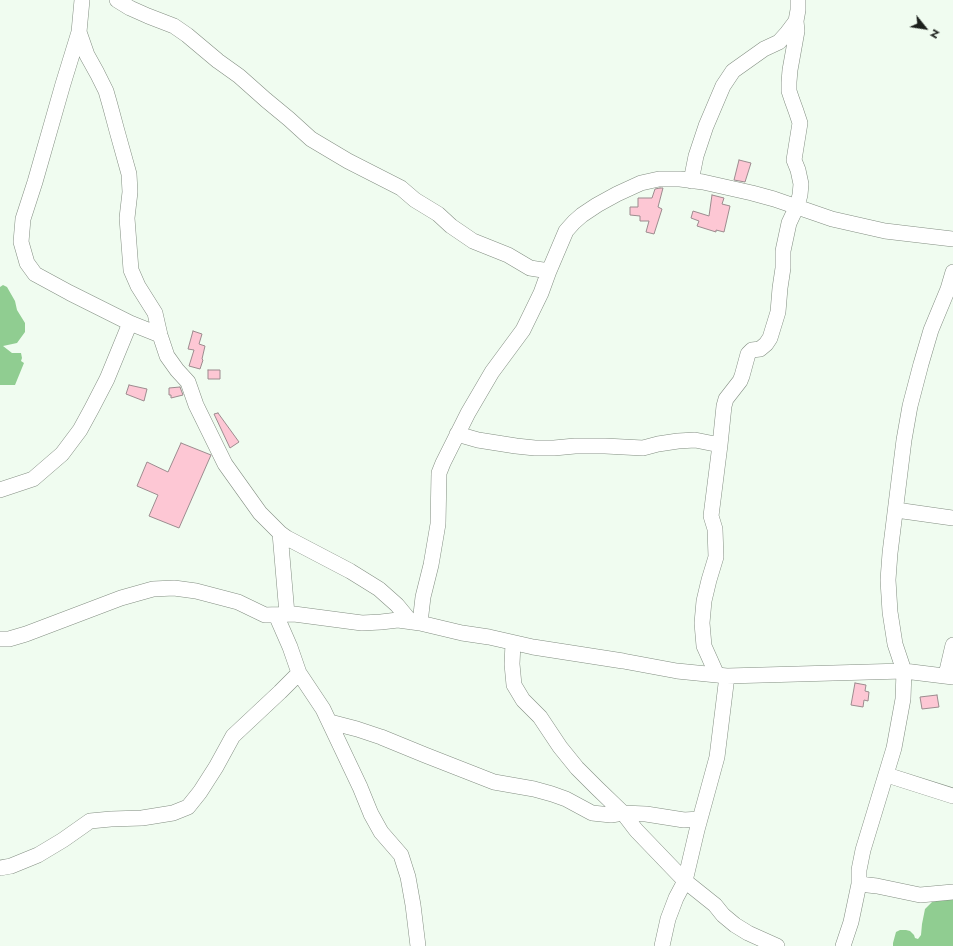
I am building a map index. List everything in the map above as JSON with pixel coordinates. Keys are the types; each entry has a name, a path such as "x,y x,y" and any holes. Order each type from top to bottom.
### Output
{"street":[{"path":"82,0 79,32 23,218 21,242 27,263 35,274 130,324 160,335"},
{"path":"116,0 142,14 174,26 187,35 218,61 239,76 289,118 311,139 348,161 401,188 415,200 438,214 451,226 474,241 508,256 530,268 549,271"},
{"path":"662,946 668,919 685,881 717,757 722,676 704,646 702,623 708,580 716,557 715,529 711,516 724,406 726,399 740,381 748,354 752,350 760,349 770,338 778,312 783,268 783,251 789,223 800,195 801,184 794,160 800,123 789,91 790,70 797,31 796,21 798,0"},
{"path":"691,181 696,156 706,126 723,86 733,71 764,49 779,42 796,21"},
{"path":"79,32 87,55 106,91 129,174 130,192 127,218 131,270 138,286 155,313 167,356 188,382 196,405 225,464 260,513 280,533 350,571 379,589 416,623"},
{"path":"416,623 431,565 438,524 439,473 443,462 468,413 492,372 523,330 541,293 566,231 574,222 597,205 641,183 659,179 704,182 774,199 832,219 885,231 953,239"},
{"path":"844,946 851,922 863,850 887,775 900,721 903,699 904,671 895,644 890,612 888,580 904,440 915,385 931,330 948,289 953,272"},
{"path":"0,490 33,479 62,454 80,430 92,408 107,379 130,324"},
{"path":"457,434 478,440 535,448 590,446 643,448 658,444 695,440 720,445"},
{"path":"896,510 953,518"},
{"path":"280,533 282,614 290,647 299,673 330,722 360,787 370,814 381,832 401,855 408,877 418,946"},
{"path":"0,639 9,639 26,634 121,598 153,589 174,588 196,591 238,602 265,615 294,614 362,623 398,620 513,643 677,671 722,676 904,671 949,676 953,645"},
{"path":"513,643 512,664 514,685 523,700 540,717 560,747 577,768 623,813 636,830 685,881 715,905 723,916 734,925 748,933 776,946"},
{"path":"0,868 11,866 38,855 90,821 142,818 173,813 188,807 200,792 233,736 299,673"},
{"path":"330,722 381,737 425,756 494,782 534,789 552,794 566,799 592,813 611,815 623,813 646,814 684,820 700,819"},
{"path":"887,775 953,796"},
{"path":"858,884 877,886 920,895 953,892"}],"shaded area":[{"path":"3,285 7,287 15,301 17,310 25,323 25,332 17,343 3,346 12,353 21,353 21,361 24,363 15,385 0,385 0,287"},
{"path":"948,898 953,900 953,946 893,946 896,932 900,930 910,931 915,938 918,939 921,935 925,909 932,902"}],"building":[{"path":"739,160 751,163 745,182 734,180"},
{"path":"663,188 658,207 662,209 654,234 646,232 649,221 640,221 640,216 630,215 630,207 638,207 638,198 652,198 655,189"},
{"path":"712,195 724,198 722,204 730,206 724,232 716,230 716,232 697,226 699,221 691,218 693,211 709,216"},
{"path":"193,331 202,334 199,344 205,346 200,369 189,366 194,350 188,349"},
{"path":"208,370 220,370 220,379 208,379"},
{"path":"129,385 147,389 144,401 126,394"},
{"path":"180,387 183,395 171,398 171,395 169,395 169,388"},
{"path":"218,413 239,442 230,448 214,414"},
{"path":"181,443 211,455 179,528 149,516 158,495 137,486 147,462 168,472"},
{"path":"855,683 866,685 865,691 869,692 868,701 864,700 863,707 851,705"},
{"path":"937,695 939,707 922,709 920,697"}]}
